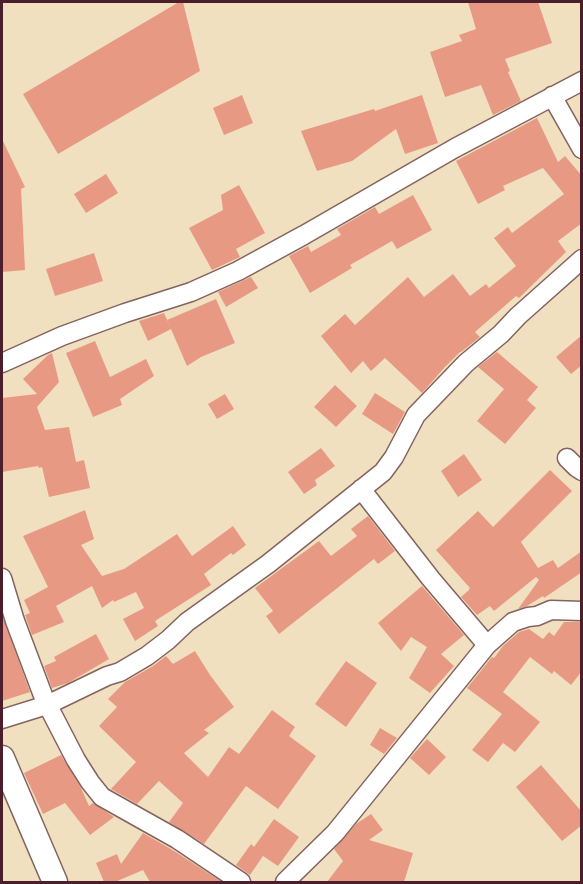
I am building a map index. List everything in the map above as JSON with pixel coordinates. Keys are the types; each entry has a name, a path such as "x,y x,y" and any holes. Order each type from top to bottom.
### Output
{"main road":[{"path":"2,758 55,882"}],"street":[{"path":"2,363 62,336 191,292 238,271 455,148 582,81"},
{"path":"552,96 582,149"},
{"path":"2,719 47,705 120,672 147,656 187,622 268,564 383,472 394,457 416,415 466,363 582,259"},
{"path":"567,458 582,471"},
{"path":"361,489 431,579 487,645"},
{"path":"2,578 15,621 47,705 76,760 102,797 177,839 241,882"},
{"path":"285,882 335,833 487,645 513,622 551,610 582,610"}],"building":[{"path":"179,2 183,2 200,71 58,154 23,94"},
{"path":"468,2 538,2 552,43 505,59 510,71 508,72 521,101 493,115 481,85 445,97 430,52 462,41 459,35 476,29"},
{"path":"242,95 253,123 224,135 213,108"},
{"path":"422,95 438,143 405,154 396,129 352,161 317,171 301,131 374,109 375,111"},
{"path":"537,118 558,162 565,156 582,176 582,223 558,241 566,252 519,298 516,296 475,332 480,337 460,352 422,393 385,358 371,371 363,361 351,373 321,336 345,314 355,325 408,277 424,297 453,274 470,296 486,284 489,288 516,266 494,238 508,227 512,233 564,194 543,168 503,186 505,190 478,204 456,161"},
{"path":"2,139 25,187 21,189 25,270 2,272"},
{"path":"106,174 118,193 86,213 74,194"},
{"path":"239,185 265,233 236,249 240,257 212,270 189,228 223,210 221,195"},
{"path":"413,195 432,230 397,249 392,241 350,265 352,268 310,293 289,256 308,246 311,252 341,235 337,229 375,207 379,214"},
{"path":"94,253 103,281 55,296 46,269"},
{"path":"251,277 258,288 226,307 218,292"},
{"path":"216,299 235,343 201,357 187,366 171,329 148,341 139,321 164,313 167,320"},
{"path":"582,335 582,365 571,374 556,357"},
{"path":"95,341 110,377 146,359 154,376 120,399 122,405 93,417 66,353"},
{"path":"497,352 538,387 527,400 536,408 505,444 477,421 504,389 478,367"},
{"path":"52,353 59,382 37,407 45,430 69,427 76,462 84,460 90,488 49,497 42,467 2,472 2,398 37,394 23,379"},
{"path":"335,385 357,406 336,427 314,407"},
{"path":"375,393 405,412 393,434 362,414"},
{"path":"225,394 234,409 217,419 208,404"},
{"path":"321,448 335,466 315,480 317,485 304,494 288,472"},
{"path":"464,454 482,480 458,497 441,471"},
{"path":"550,470 572,491 521,542 538,568 553,560 558,568 582,551 582,572 544,598 543,596 518,609 539,580 536,577 494,611 490,606 477,615 461,597 470,588 436,550 478,511 493,527"},
{"path":"85,510 94,539 81,545 102,576 124,569 177,534 192,556 233,526 246,545 233,555 231,553 204,574 211,585 155,621 158,626 135,641 123,619 144,608 136,592 114,602 113,600 102,608 92,586 56,606 64,622 32,635 25,615 30,613 24,600 48,587 23,536"},
{"path":"368,516 395,551 378,564 374,559 279,634 266,616 273,611 255,588 319,541 331,556 357,536 351,529"},
{"path":"422,586 464,635 441,654 454,666 430,693 409,678 427,647 411,637 401,651 378,623"},
{"path":"2,615 30,692 2,701"},
{"path":"564,622 582,622 582,671 571,685 554,671 552,674 530,657 503,692 540,722 515,752 503,743 488,762 472,750 502,714 467,688 492,657 494,658 503,646 519,632 529,629 543,639 549,632 554,636"},
{"path":"96,634 109,659 68,683 52,688 44,666 56,661 54,657"},
{"path":"195,651 234,707 204,730 209,733 184,753 208,777 229,747 239,754 272,710 295,727 289,736 316,756 278,809 246,786 204,844 169,822 183,803 159,781 137,804 111,789 136,762 99,726 117,707 108,699 125,682 166,656 173,664"},
{"path":"346,661 377,683 346,727 315,704"},
{"path":"380,728 397,738 384,754 370,745"},
{"path":"427,739 446,757 429,775 410,758"},
{"path":"61,755 89,806 93,803 114,817 90,835 65,803 43,814 24,773"},
{"path":"541,765 582,812 582,825 562,841 516,787"},
{"path":"371,814 383,830 369,840 413,853 404,882 327,882 343,861 334,849 356,824"},
{"path":"274,819 299,837 278,866 263,856 250,875 236,865 251,844 254,847"},
{"path":"143,833 222,882 150,882 143,870 115,882 104,882 96,863 117,854 121,864"}]}
